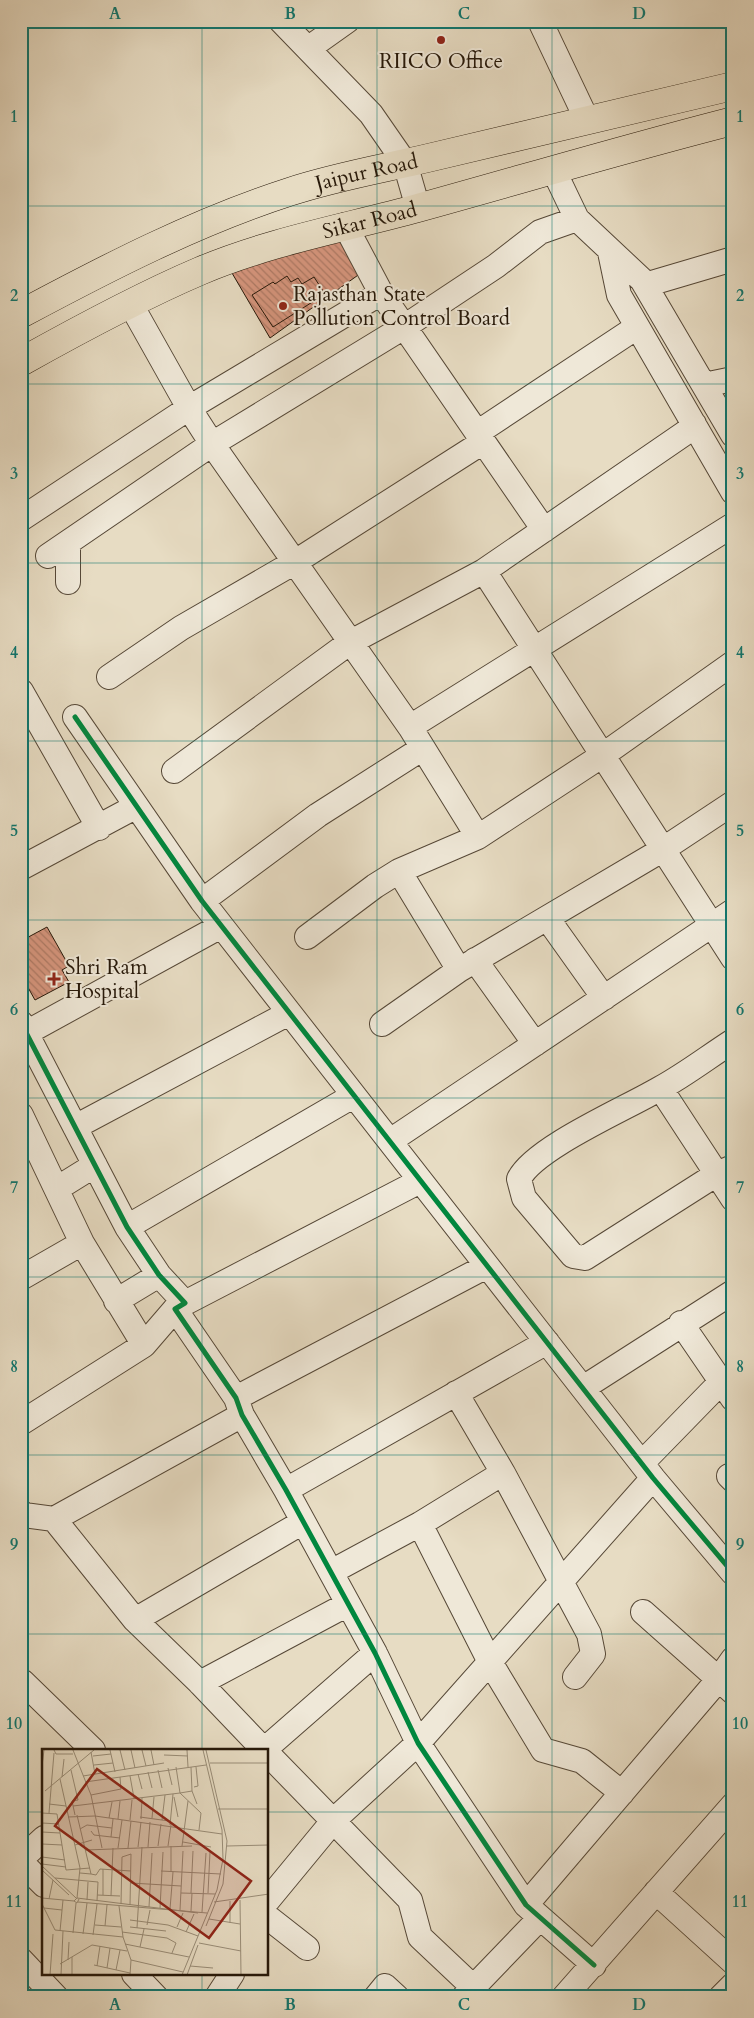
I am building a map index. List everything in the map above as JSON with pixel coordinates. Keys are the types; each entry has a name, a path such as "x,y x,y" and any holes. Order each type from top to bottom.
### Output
{"main road":[{"name":"Jaipur Road","path":"21,314 78,284 206,223 287,192 332,178 405,163 733,86"},
{"name":"Sikar Road","path":"21,362 130,303 202,271 291,239 418,208 554,171 625,149 733,121"}],"street":[{"path":"281,21 371,114 405,163 418,208"},
{"path":"309,48 347,21"},
{"path":"540,21 587,120"},
{"path":"625,149 638,157 733,134"},
{"path":"554,171 577,219 645,286 733,435"},
{"path":"48,556 212,444 404,327 496,266 540,232 577,219"},
{"path":"345,225 382,293 404,327 544,530"},
{"path":"610,252 619,295 733,492"},
{"path":"645,286 733,258"},
{"path":"21,519 189,408 382,293"},
{"path":"130,303 189,408 212,444 410,727 478,837"},
{"path":"110,677 181,628 295,562 480,437 637,327"},
{"path":"704,385 733,379"},
{"path":"174,771 350,643 484,571 685,433 692,422 716,406"},
{"path":"410,727 733,525"},
{"path":"68,543 68,582"},
{"path":"484,571 733,958"},
{"path":"307,937 375,886 400,871 478,837 603,755 733,663"},
{"path":"21,690 98,828"},
{"path":"75,717 135,807 221,926 648,1470 733,1573"},
{"path":"202,901 318,815 423,748"},
{"path":"382,1024 467,965 662,850 733,803"},
{"path":"21,868 135,807"},
{"path":"400,871 467,965 535,1044"},
{"path":"390,1141 733,911"},
{"path":"546,918 604,998"},
{"path":"221,926 25,1038 75,1127 127,1227 180,1306 286,1490 374,1653 418,1744 533,1912 594,1965"},
{"path":"75,1127 289,1013"},
{"path":"725,1170 622,1233 596,1254 585,1258 573,1256 524,1198 519,1179 523,1171 549,1150 661,1089 733,1040"},
{"path":"661,1089 725,1170 733,1199"},
{"path":"127,1227 353,1096"},
{"path":"21,1115 28,1150 58,1188 82,1243 144,1345"},
{"path":"58,1188 95,1165"},
{"path":"21,1423 144,1345 180,1306 420,1181"},
{"path":"21,1278 82,1243"},
{"path":"22,1515 54,1519 239,1407 487,1266"},
{"path":"116,1301 159,1275"},
{"path":"584,1388 733,1292"},
{"path":"269,1913 334,1820 418,1744 562,1582 648,1470 727,1391 681,1324"},
{"path":"286,1490 547,1342"},
{"path":"456,1393 562,1582 592,1645 593,1654 575,1676"},
{"path":"331,1572 420,1524 503,1474"},
{"path":"54,1519 135,1620 200,1683 263,1749"},
{"path":"135,1620 303,1522"},
{"path":"420,1524 490,1662 543,1750 582,1761 622,1793"},
{"path":"200,1683 348,1604"},
{"path":"643,1612 725,1686"},
{"path":"265,1749 374,1653"},
{"path":"269,1755 410,1900 420,1936 468,1992 533,1912 622,1793 725,1686 733,1659"},
{"path":"21,1684 23,1682 92,1749"},
{"path":"564,1997 733,1805"},
{"path":"42,1840 21,1861 42,1882"},
{"path":"656,1892 733,1962"},
{"path":"269,1915 307,1948"},
{"path":"21,1960 56,1997"},
{"path":"136,1976 156,1997"},
{"path":"217,1997 231,1976"},
{"path":"721,1997 733,1985"},
{"path":"376,1997 385,1986 396,1997"}],"building":[{"name":"Rajasthan State Pollution Control Board","path":"338,235 361,273 270,338 232,273"},
{"path":"287,276 291,282 298,278 302,284 314,277 325,294 273,327 252,295"},
{"path":"47,927 69,966 62,970 69,982 35,1000 21,975 21,941"}],"cycle path":[{"path":"75,717 202,901 653,1478 733,1573"},
{"path":"21,1023 127,1227 159,1275 185,1303 175,1309 236,1398 242,1415 286,1490 375,1653 418,1743 526,1905 594,1965"}],"place":[{"name":"RIICO Office","path":"441,40"},
{"name":"Rajasthan State Pollution Control Board","path":"283,306"},
{"name":"Shri Ram Hospital","path":"54,979"}]}
